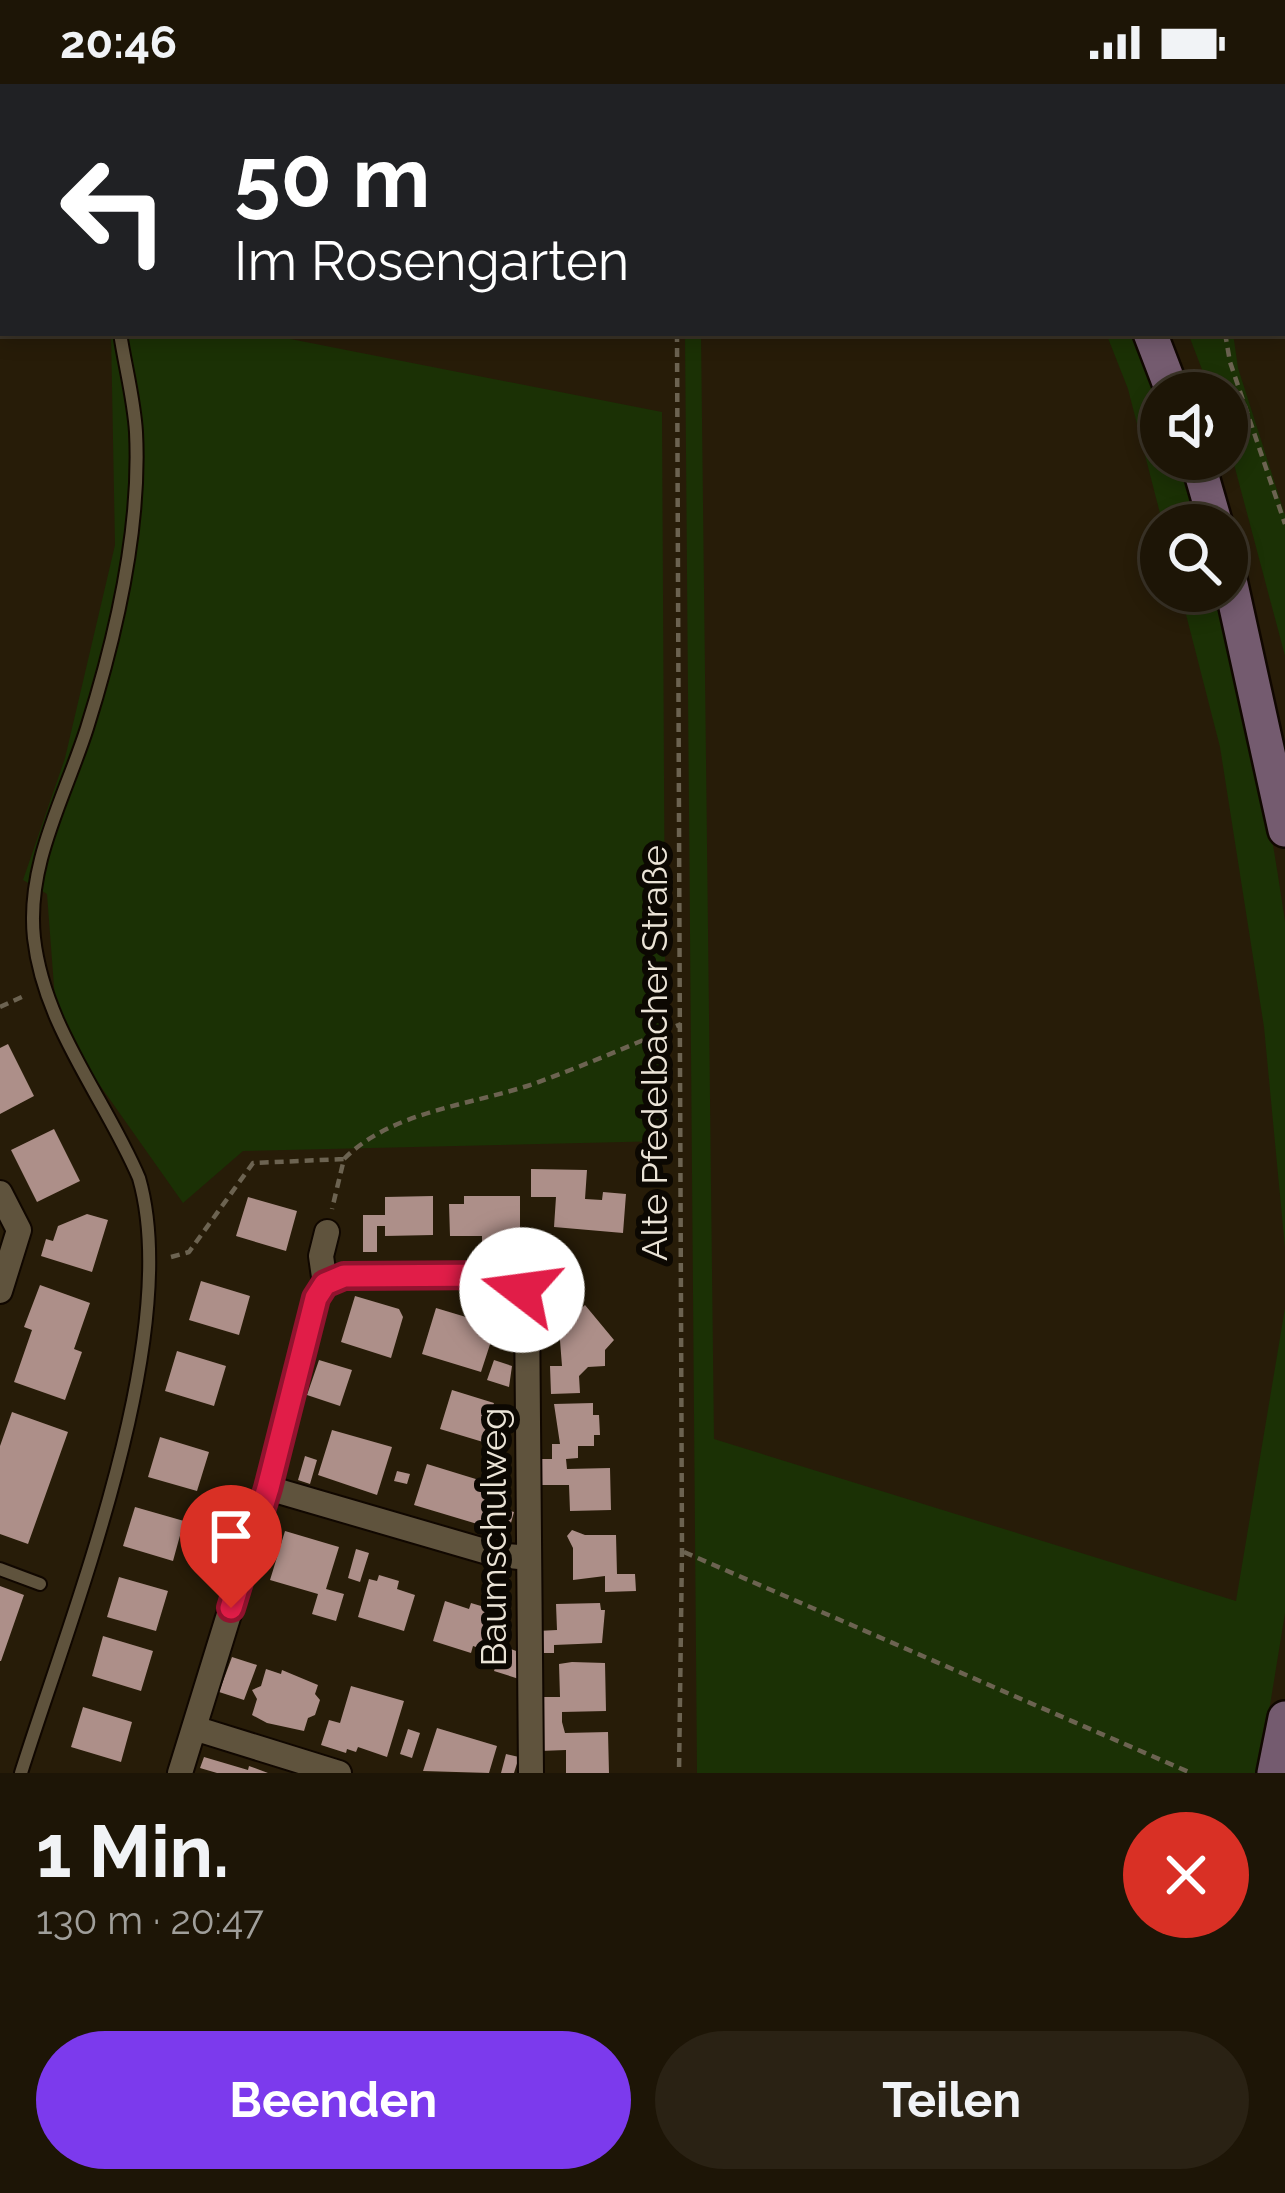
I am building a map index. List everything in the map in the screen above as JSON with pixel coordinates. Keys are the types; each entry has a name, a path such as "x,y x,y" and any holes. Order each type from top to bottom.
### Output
{"main road":[{"path":"1151,336 1165,372"},
{"path":"1237,612 1285,830"},
{"path":"1274,1773 1285,1718"}],"street":[{"path":"0,1193 19,1230 0,1292"},
{"path":"180,1773 268,1488 316,1298 325,1284 320,1256 327,1232"},
{"name":"Baumschulweg","path":"325,1284 344,1276 478,1275 501,1275 520,1283 527,1304 531,1773"},
{"path":"268,1488 498,1555 529,1558"},
{"path":"194,1728 339,1773"}],"lane":[{"path":"21,1773 116,1468 142,1350 151,1255 139,1178 43,988 34,938 34,878 93,706 132,516 136,427 121,336"},
{"path":"0,1569 40,1584"}],"path":[{"name":"Alte Pfedelbacher Straße","path":"677,336 680,1773"},
{"path":"1226,336 1285,524"},
{"path":"0,1007 43,988"},
{"path":"327,1232 344,1159 358,1144 405,1122 529,1085 681,1024"},
{"path":"151,1255 178,1257 189,1252 253,1163 344,1159"},
{"path":"682,1551 1190,1773"}],"green space":[{"path":"111,336 275,336 662,412 666,1141 243,1151 183,1203 94,1077 55,1000 47,894 23,880 65,758 115,545"},
{"path":"685,336 701,336 714,1439 1236,1601 1285,1308 1285,1613 1259,1773 697,1773"},
{"path":"1107,336 1135,336 1149,372 1140,372 1140,436"},
{"path":"1189,336 1233,336 1239,372 1203,372"},
{"path":"1248,399 1285,515 1285,656 1248,504 1238,480 1248,480"},
{"path":"1151,480 1186,480 1194,504 1158,504"},
{"path":"1185,612 1225,612 1279,880 1285,922 1285,1248 1264,1027 1220,747"}],"building":[{"path":"8,1044 34,1096 0,1114 0,1048"},
{"path":"54,1129 80,1181 37,1202 11,1150"},
{"path":"531,1169 587,1170 585,1199 602,1200 603,1192 626,1194 623,1233 554,1227 556,1197 531,1197"},
{"path":"433,1196 433,1235 385,1236 385,1226 377,1226 377,1252 363,1252 363,1215 385,1215 385,1197"},
{"path":"464,1196 520,1196 520,1236 502,1236 503,1243 482,1243 482,1236 450,1236 449,1204 464,1204"},
{"path":"248,1197 297,1211 286,1251 236,1236"},
{"path":"87,1214 108,1220 92,1272 41,1256 46,1239 53,1241 58,1226"},
{"path":"201,1281 250,1296 239,1335 189,1320"},
{"path":"40,1285 90,1303 74,1349 82,1352 65,1400 14,1382 32,1330 24,1327"},
{"path":"355,1296 399,1309 403,1317 391,1358 341,1342"},
{"path":"585,1305 614,1340 605,1350 605,1366 588,1367 579,1376 580,1393 551,1394 550,1366 562,1366 558,1315 575,1314"},
{"path":"436,1308 496,1326 481,1372 422,1354"},
{"path":"177,1351 226,1366 214,1406 165,1391"},
{"path":"319,1360 352,1370 340,1406 307,1395"},
{"path":"494,1360 512,1366 509,1387 487,1380"},
{"path":"452,1390 494,1403 490,1415 495,1416 483,1442 440,1429"},
{"path":"593,1403 600,1435 594,1435 594,1446 578,1446 578,1458 566,1459 567,1469 610,1468 611,1510 570,1511 569,1485 542,1485 542,1459 552,1459 552,1444 560,1444 554,1404"},
{"path":"12,1412 68,1432 28,1544 0,1534 0,1446"},
{"path":"332,1430 392,1447 377,1495 318,1475"},
{"path":"160,1437 209,1452 197,1491 148,1477"},
{"path":"305,1456 317,1460 310,1484 298,1480"},
{"path":"427,1464 479,1480 477,1486 495,1491 491,1505 514,1512 507,1537 414,1505"},
{"path":"397,1471 410,1474 407,1484 394,1481"},
{"path":"135,1507 184,1521 173,1561 123,1546"},
{"path":"572,1530 616,1535 617,1574 635,1574 636,1591 605,1592 605,1576 573,1580 573,1548 567,1536"},
{"path":"285,1531 339,1547 326,1589 344,1594 336,1621 312,1614 318,1594 270,1580"},
{"path":"356,1549 369,1553 360,1582 348,1578"},
{"path":"379,1575 399,1581 397,1589 415,1595 404,1631 358,1617 369,1579 377,1581"},
{"path":"119,1577 168,1591 156,1631 107,1617"},
{"path":"0,1586 24,1595 1,1661 0,1661"},
{"path":"445,1601 469,1609 471,1603 491,1609 488,1618 501,1621 488,1651 473,1646 471,1653 433,1641"},
{"path":"600,1603 605,1610 602,1643 554,1645 554,1653 537,1653 537,1631 557,1630 556,1604"},
{"path":"103,1636 153,1651 141,1691 92,1676"},
{"path":"502,1646 519,1652 519,1679 494,1671"},
{"path":"232,1657 257,1665 244,1700 219,1692"},
{"path":"605,1663 606,1711 562,1712 562,1722 565,1733 608,1732 609,1773 566,1773 566,1750 540,1751 538,1697 560,1697 559,1664"},
{"path":"266,1669 281,1674 282,1670 318,1685 315,1694 320,1700 304,1731 252,1715 257,1699 252,1690 261,1686"},
{"path":"351,1686 404,1701 387,1757 358,1747 346,1753 321,1745 329,1720 340,1723"},
{"path":"83,1707 132,1722 121,1762 71,1747"},
{"path":"437,1728 497,1746 489,1773 423,1771"},
{"path":"408,1729 420,1733 412,1758 400,1754"},
{"path":"506,1754 519,1757 514,1773 501,1773"},
{"path":"204,1757 268,1773 217,1773 200,1768"}],"route":[{"path":"231,1608 268,1488 316,1298 325,1284 344,1276 501,1275 520,1283 522,1290"}]}
